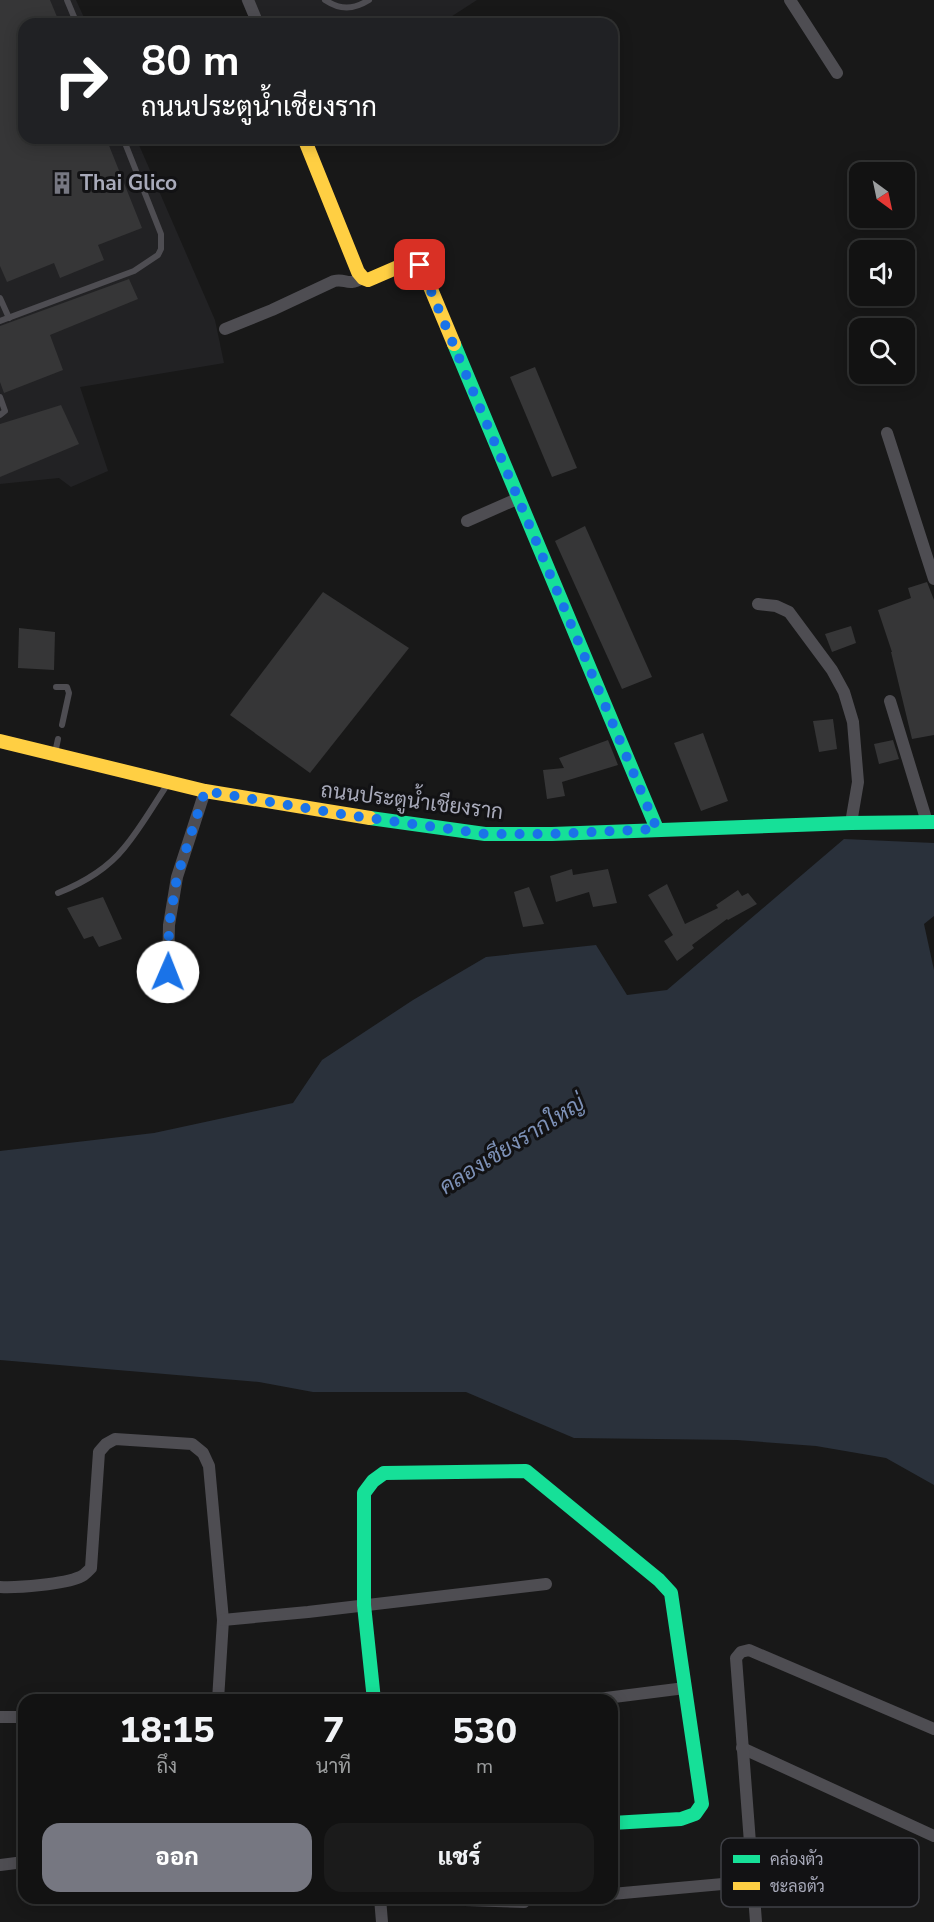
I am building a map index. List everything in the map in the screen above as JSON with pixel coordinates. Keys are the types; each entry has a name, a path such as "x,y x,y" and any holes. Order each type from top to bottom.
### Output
{"street":[{"path":"248,0 256,18"},
{"path":"790,0 837,73"},
{"path":"306,144 358,272 363,278 368,280 412,261 420,265 657,829"},
{"path":"225,329 272,310 334,280 351,283 363,278"},
{"path":"887,433 934,579"},
{"path":"467,521 519,498"},
{"path":"758,604 776,606 789,612 832,670 844,692 853,722 858,782 852,823"},
{"path":"890,701 931,822"},
{"name":"ถนนประตูน้ำเชียงราก","path":"0,741 205,791 347,815 486,834 931,822"},
{"path":"168,972 169,925 177,877 205,791"},
{"path":"0,1587 11,1588 73,1580 84,1576 91,1568 99,1452 106,1444 115,1439 192,1444 203,1453 209,1466 223,1620 218,1694"},
{"path":"373,1694 364,1605 364,1493 373,1481 384,1473 526,1471 659,1580 671,1593 702,1804 695,1814 681,1819 618,1823"},
{"path":"223,1620 546,1584"},
{"path":"749,1838 736,1658 741,1652 748,1650 934,1729"},
{"path":"618,1696 685,1688"},
{"path":"0,1717 18,1717"},
{"path":"742,1748 934,1836"},
{"path":"0,1865 18,1863"},
{"path":"618,1893 721,1884"},
{"path":"380,1904 382,1922"},
{"path":"755,1907 756,1922"}],"lane":[{"path":"68,0 75,18"},
{"path":"325,0 332,5 346,9 369,0"},
{"path":"0,321 135,271 158,255 161,249 161,234 125,144"},
{"path":"0,298 9,318"},
{"path":"0,397 5,411 0,415"},
{"path":"56,687 67,687 69,693 62,725"},
{"path":"55,753 58,739"},
{"path":"58,893 78,885 107,866 125,848 169,782"}],"shaded area":[{"path":"0,0 76,0 84,18 18,18 18,144 139,144 215,320 224,363 80,387 108,471 71,487 59,478 0,484"},
{"path":"241,0 477,0 449,18 249,18"}],"water":[{"name":"คลองเชียงรากใหญ่","path":"844,839 934,843 934,916 924,924 934,970 934,1485 886,1458 816,1446 737,1440 574,1438 466,1392 313,1392 259,1382 0,1360 0,1151 154,1133 293,1103 322,1060 413,1000 486,957 596,945 627,995 667,990"}],"building":[{"name":"Thai Glico","path":"0,0 50,0 58,18 18,18 18,144 108,144 142,228 98,245 104,260 60,278 54,263 7,282 0,266"},
{"path":"129,279 138,299 50,335 63,370 4,393 0,382 0,326"},
{"path":"535,367 577,468 552,477 510,377"},
{"path":"61,405 79,444 0,477 0,424"},
{"path":"585,526 652,677 622,689 555,541"},
{"path":"927,582 934,600 934,735 912,739 892,652 878,610 911,598 908,588"},
{"path":"323,592 409,648 310,773 230,715"},
{"path":"851,626 856,643 832,652 825,634"},
{"path":"19,628 55,632 54,670 18,668"},
{"path":"833,719 837,749 819,752 813,721"},
{"path":"703,733 728,801 701,811 674,743"},
{"path":"608,740 618,765 562,782 565,796 547,799 543,770 564,768 559,758"},
{"path":"893,740 899,759 879,764 874,744"},
{"path":"572,869 573,875 608,869 617,903 593,907 589,892 556,902 550,876"},
{"path":"667,884 685,924 718,908 716,905 738,890 742,896 748,893 757,904 727,919 692,945 694,948 677,961 664,941 673,935 648,895"},
{"path":"529,887 544,924 523,927 514,892"},
{"path":"103,897 122,939 99,947 93,936 84,939 67,908"}],"traffic: fast":[{"path":"454,344 657,829"},
{"path":"370,818 485,834 934,822"},
{"path":"373,1694 364,1605 364,1493 373,1481 384,1473 526,1471 659,1580 671,1593 702,1804 695,1814 681,1819 618,1823"}],"traffic: slow":[{"path":"306,144 358,272 368,280 412,261 417,262 423,270 454,344"},
{"path":"0,741 205,791 370,818"}],"place":[{"name":"Thai Glico","path":"62,183"}],"route":[{"path":"168,972 169,925 177,877 205,791 347,815 486,834 552,834 657,829 420,265"}]}
